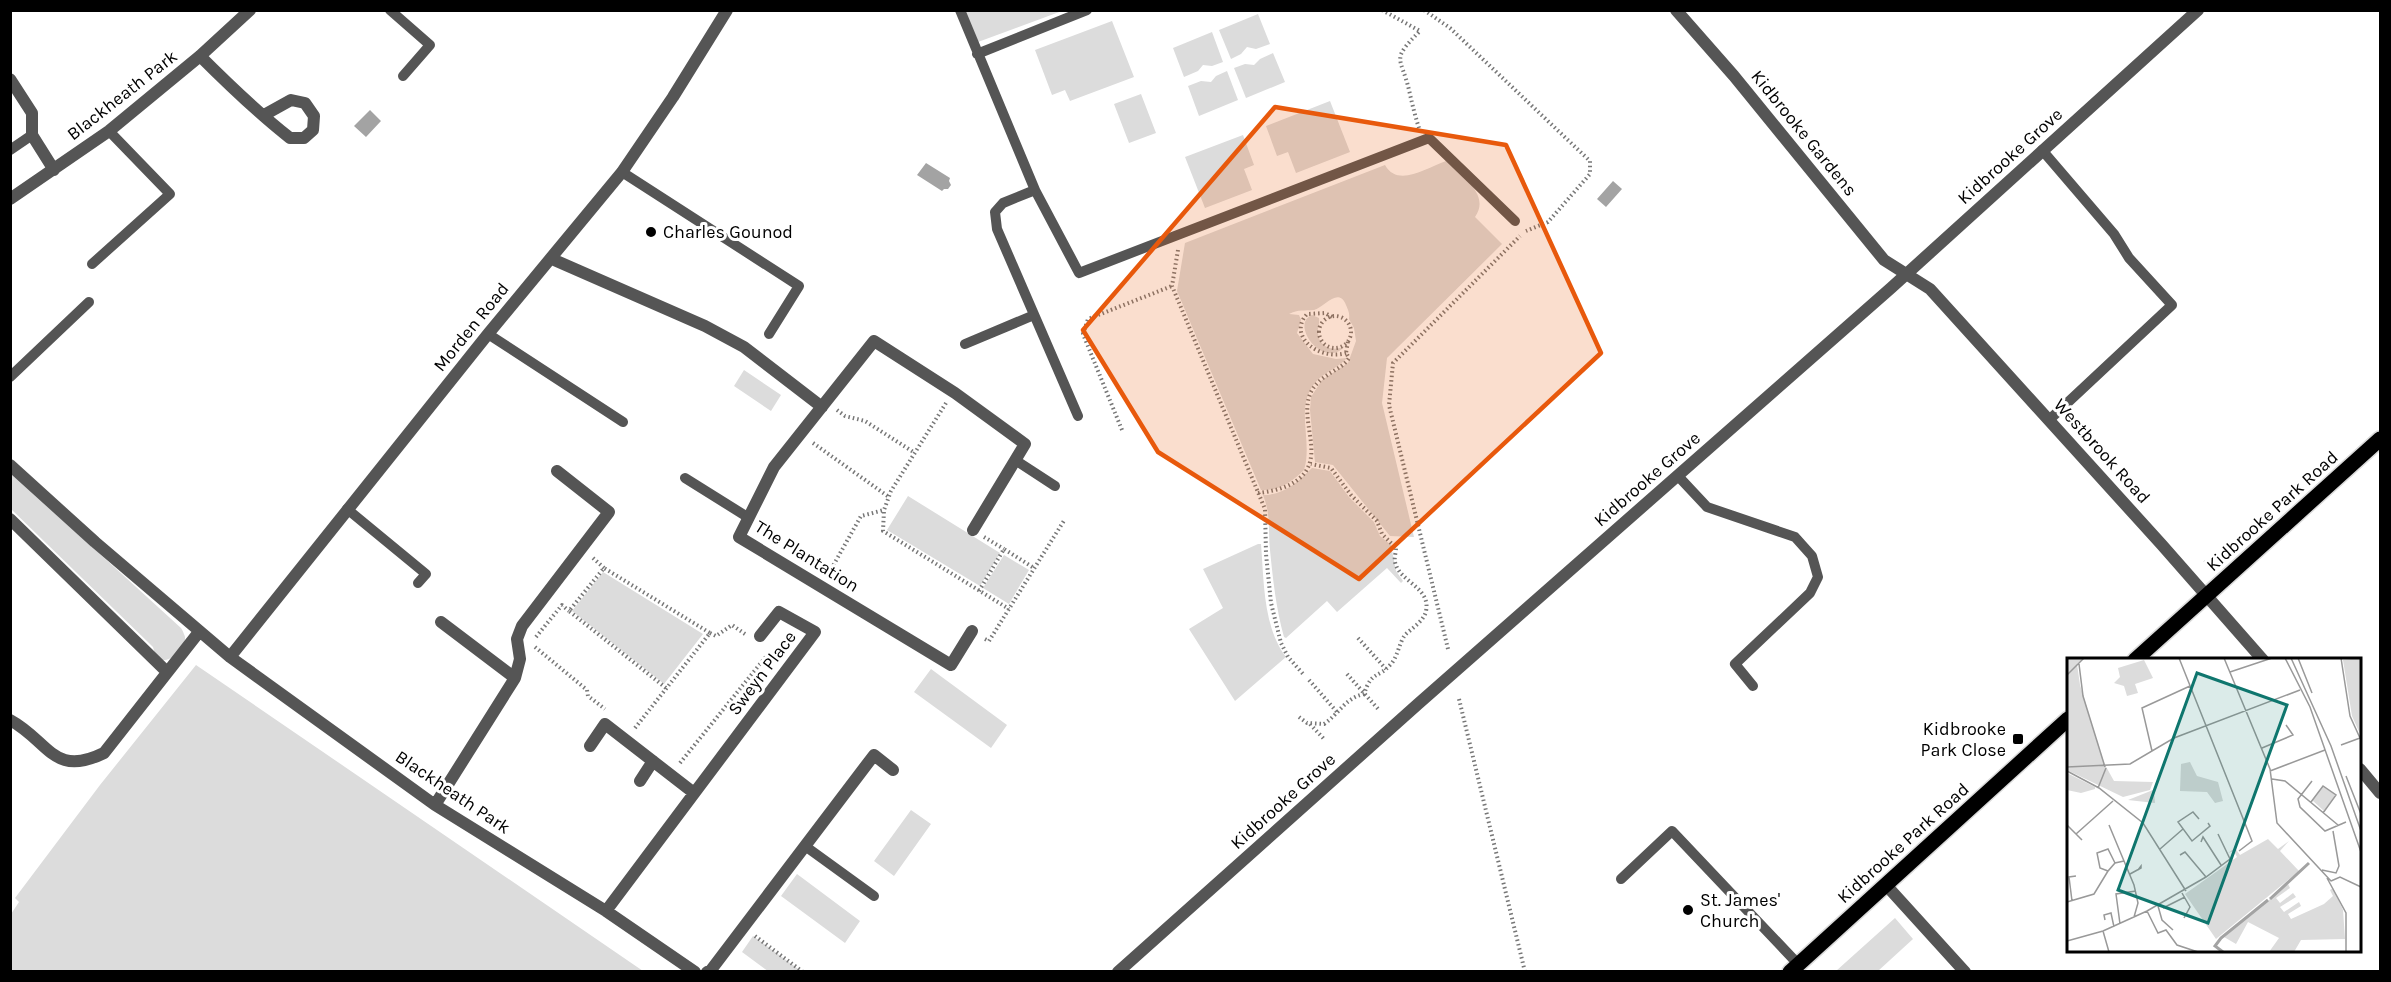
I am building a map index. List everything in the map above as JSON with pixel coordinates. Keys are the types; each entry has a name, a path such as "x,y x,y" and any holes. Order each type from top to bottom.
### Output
{"main road":[{"name":"Kidbrooke Park Road","path":"2137,658 2380,439"},
{"name":"Kidbrooke Park Road","path":"1794,968 2067,720"}],"street":[{"name":"Blackheath Park","path":"10,199 109,131 200,57 250,10"},
{"name":"Morden Road","path":"230,657 488,334 622,172 673,97 727,10"},
{"name":"Kidbrooke Gardens","path":"1676,10 1734,76 1884,261 1906,275"},
{"name":"Kidbrooke Grove","path":"1118,972 1906,275 2198,10"},
{"path":"200,57 249,105 264,115"},
{"path":"10,79 32,113 32,135 54,170"},
{"path":"552,259 705,326 744,347 823,405"},
{"name":"Westbrook Road","path":"1906,275 1930,289 2261,658"},
{"name":"The Plantation","path":"972,631 951,665 739,537 774,467 874,341 952,392 1025,444 973,530"},
{"name":"Blackheath Park","path":"10,465 230,657 435,805 606,911 695,972"},
{"path":"435,805 515,678 520,659 517,639 522,626 609,512 557,471"},
{"path":"10,519 167,672"},
{"name":"Sweyn Place","path":"606,911 815,632 779,612 760,636"},
{"path":"441,622 515,678"},
{"path":"10,720 22,726 52,753 69,763 87,761 104,753 199,632"},
{"path":"590,746 604,724 694,793"},
{"path":"707,972 744,928 874,755 893,770"},
{"path":"640,781 653,761"},
{"path":"2361,770 2380,793"},
{"path":"1886,885 1965,972"}],"lane":[{"path":"390,10 430,45 403,76"},
{"path":"960,10 1035,190 1079,273 1429,138 1515,221"},
{"path":"977,54 1087,10"},
{"path":"92,264 170,194 109,131"},
{"path":"10,150 32,135"},
{"path":"2043,150 2114,234 2129,258 2172,305 2049,420"},
{"path":"622,172 799,286 769,334"},
{"path":"1035,190 1003,203 995,212 997,229 1078,416"},
{"path":"10,377 89,302"},
{"path":"965,344 1034,315"},
{"path":"488,334 622,422"},
{"path":"1015,460 1055,486"},
{"path":"1678,476 1707,507 1795,537 1812,556 1818,577 1810,593 1735,664 1753,686"},
{"path":"686,478 749,518"},
{"path":"347,509 426,574 418,584"},
{"path":"1621,879 1672,831 1794,968"},
{"path":"805,846 873,896"}],"path":[{"path":"1382,10 1420,31 1404,46 1399,61 1423,140"},
{"path":"1424,10 1450,28 1590,161 1592,168 1590,174 1548,222 1525,231 1393,363 1389,405 1448,649"},
{"path":"1180,235 1172,286 1265,509 1270,603 1281,643 1288,657 1304,675"},
{"path":"1122,430 1083,334 1088,319 1172,286"},
{"path":"1258,493 1289,485 1299,479 1311,464 1307,410 1311,392 1323,377 1346,363 1349,358 1346,353 1350,326 1342,318 1332,317 1325,313 1307,314 1301,329 1309,345 1316,351 1332,356 1346,353"},
{"path":"1332,317 1320,327 1319,333 1323,342 1335,348 1348,341"},
{"path":"952,392 889,497 884,510 883,531 1009,609"},
{"path":"823,405 845,416 865,421 915,453"},
{"path":"800,434 889,497"},
{"path":"1311,464 1331,468 1351,495 1377,521 1382,534 1396,548 1395,562 1401,574 1420,589 1425,600 1426,611 1420,622 1402,638 1392,663 1371,677 1364,694"},
{"path":"821,587 861,516 884,510"},
{"path":"972,631 989,641 1065,519"},
{"path":"979,591 1004,549 1034,568"},
{"path":"569,611 604,568 710,633 632,731"},
{"path":"606,710 588,696 587,690 531,644 562,605 666,688"},
{"path":"1358,638 1386,669"},
{"path":"677,767 769,653"},
{"path":"1347,674 1379,710"},
{"path":"1309,680 1337,712"},
{"path":"1310,724 1324,724 1347,701 1354,696 1364,694"},
{"path":"1459,699 1525,972"},
{"path":"1299,717 1310,724 1324,739"},
{"path":"744,928 803,972"}],"highlighted area":[{"path":"1275,107 1506,145 1601,353 1359,579 1158,452 1083,330"}],"shaded area":[{"path":"965,11 1062,11 978,42"},
{"path":"1258,14 1270,44 1256,49 1247,47 1241,54 1231,59 1219,30"},
{"path":"1112,21 1134,77 1070,101 1065,90 1052,95 1035,50"},
{"path":"1212,32 1223,62 1212,66 1203,65 1198,71 1184,77 1173,48"},
{"path":"1273,53 1285,82 1246,98 1234,68 1245,64 1254,65 1260,59"},
{"path":"1227,71 1238,100 1199,116 1188,86 1201,81 1211,82 1216,76"},
{"path":"1141,94 1156,133 1129,143 1114,104"},
{"path":"1330,101 1350,152 1296,173 1288,152 1277,156 1266,126"},
{"path":"370,110 381,121 366,137 354,126"},
{"path":"1243,135 1254,165 1244,169 1252,190 1205,208 1185,157"},
{"path":"1446,161 1466,179 1477,193 1479,209 1475,217 1502,244 1387,358 1382,403 1414,537 1390,536 1333,465 1315,462 1311,397 1322,380 1348,363 1356,341 1349,312 1343,300 1335,297 1314,310 1289,314 1299,315 1301,320 1297,333 1313,354 1336,359 1347,358 1318,380 1308,393 1305,414 1307,448 1304,470 1285,485 1261,490 1177,291 1185,243 1385,165 1391,172 1405,176"},
{"path":"926,163 950,178 951,185 948,189 942,191 917,175"},
{"path":"1613,181 1622,189 1606,207 1597,199"},
{"path":"1312,315 1319,318 1318,333 1324,345 1336,349 1345,346 1337,352 1328,353 1319,350 1312,343 1304,327 1306,320"},
{"path":"744,370 781,395 771,411 734,386"},
{"path":"1312,468 1330,471 1349,497 1374,522 1380,536 1391,545 1396,571 1403,581 1401,583 1387,568 1337,612 1327,601 1286,638 1277,605 1268,516 1263,495 1284,490 1296,483"},
{"path":"10,472 181,628 185,641 178,653 166,660 162,660 155,654 153,647 11,509"},
{"path":"908,496 1000,553 980,586 887,530"},
{"path":"1261,544 1269,618 1278,645 1286,657 1235,701 1189,629 1223,608 1203,569"},
{"path":"1004,555 1029,570 1009,604 983,588"},
{"path":"603,572 703,634 664,684 572,611"},
{"path":"196,665 643,971 11,971 11,914 19,902 15,898 100,785"},
{"path":"931,669 1007,725 991,748 914,692"},
{"path":"911,810 931,824 894,876 874,861"},
{"path":"797,874 860,921 845,943 781,896"},
{"path":"1895,918 1913,939 1878,971 1836,971"},
{"path":"753,936 801,971 768,971 765,969 742,952"}],"place":[{"name":"Charles Gounod","path":"651,232"},
{"name":"Kidbrooke Park Close","path":"2018,739"},
{"name":"St. James' Church","path":"1688,910"}]}
